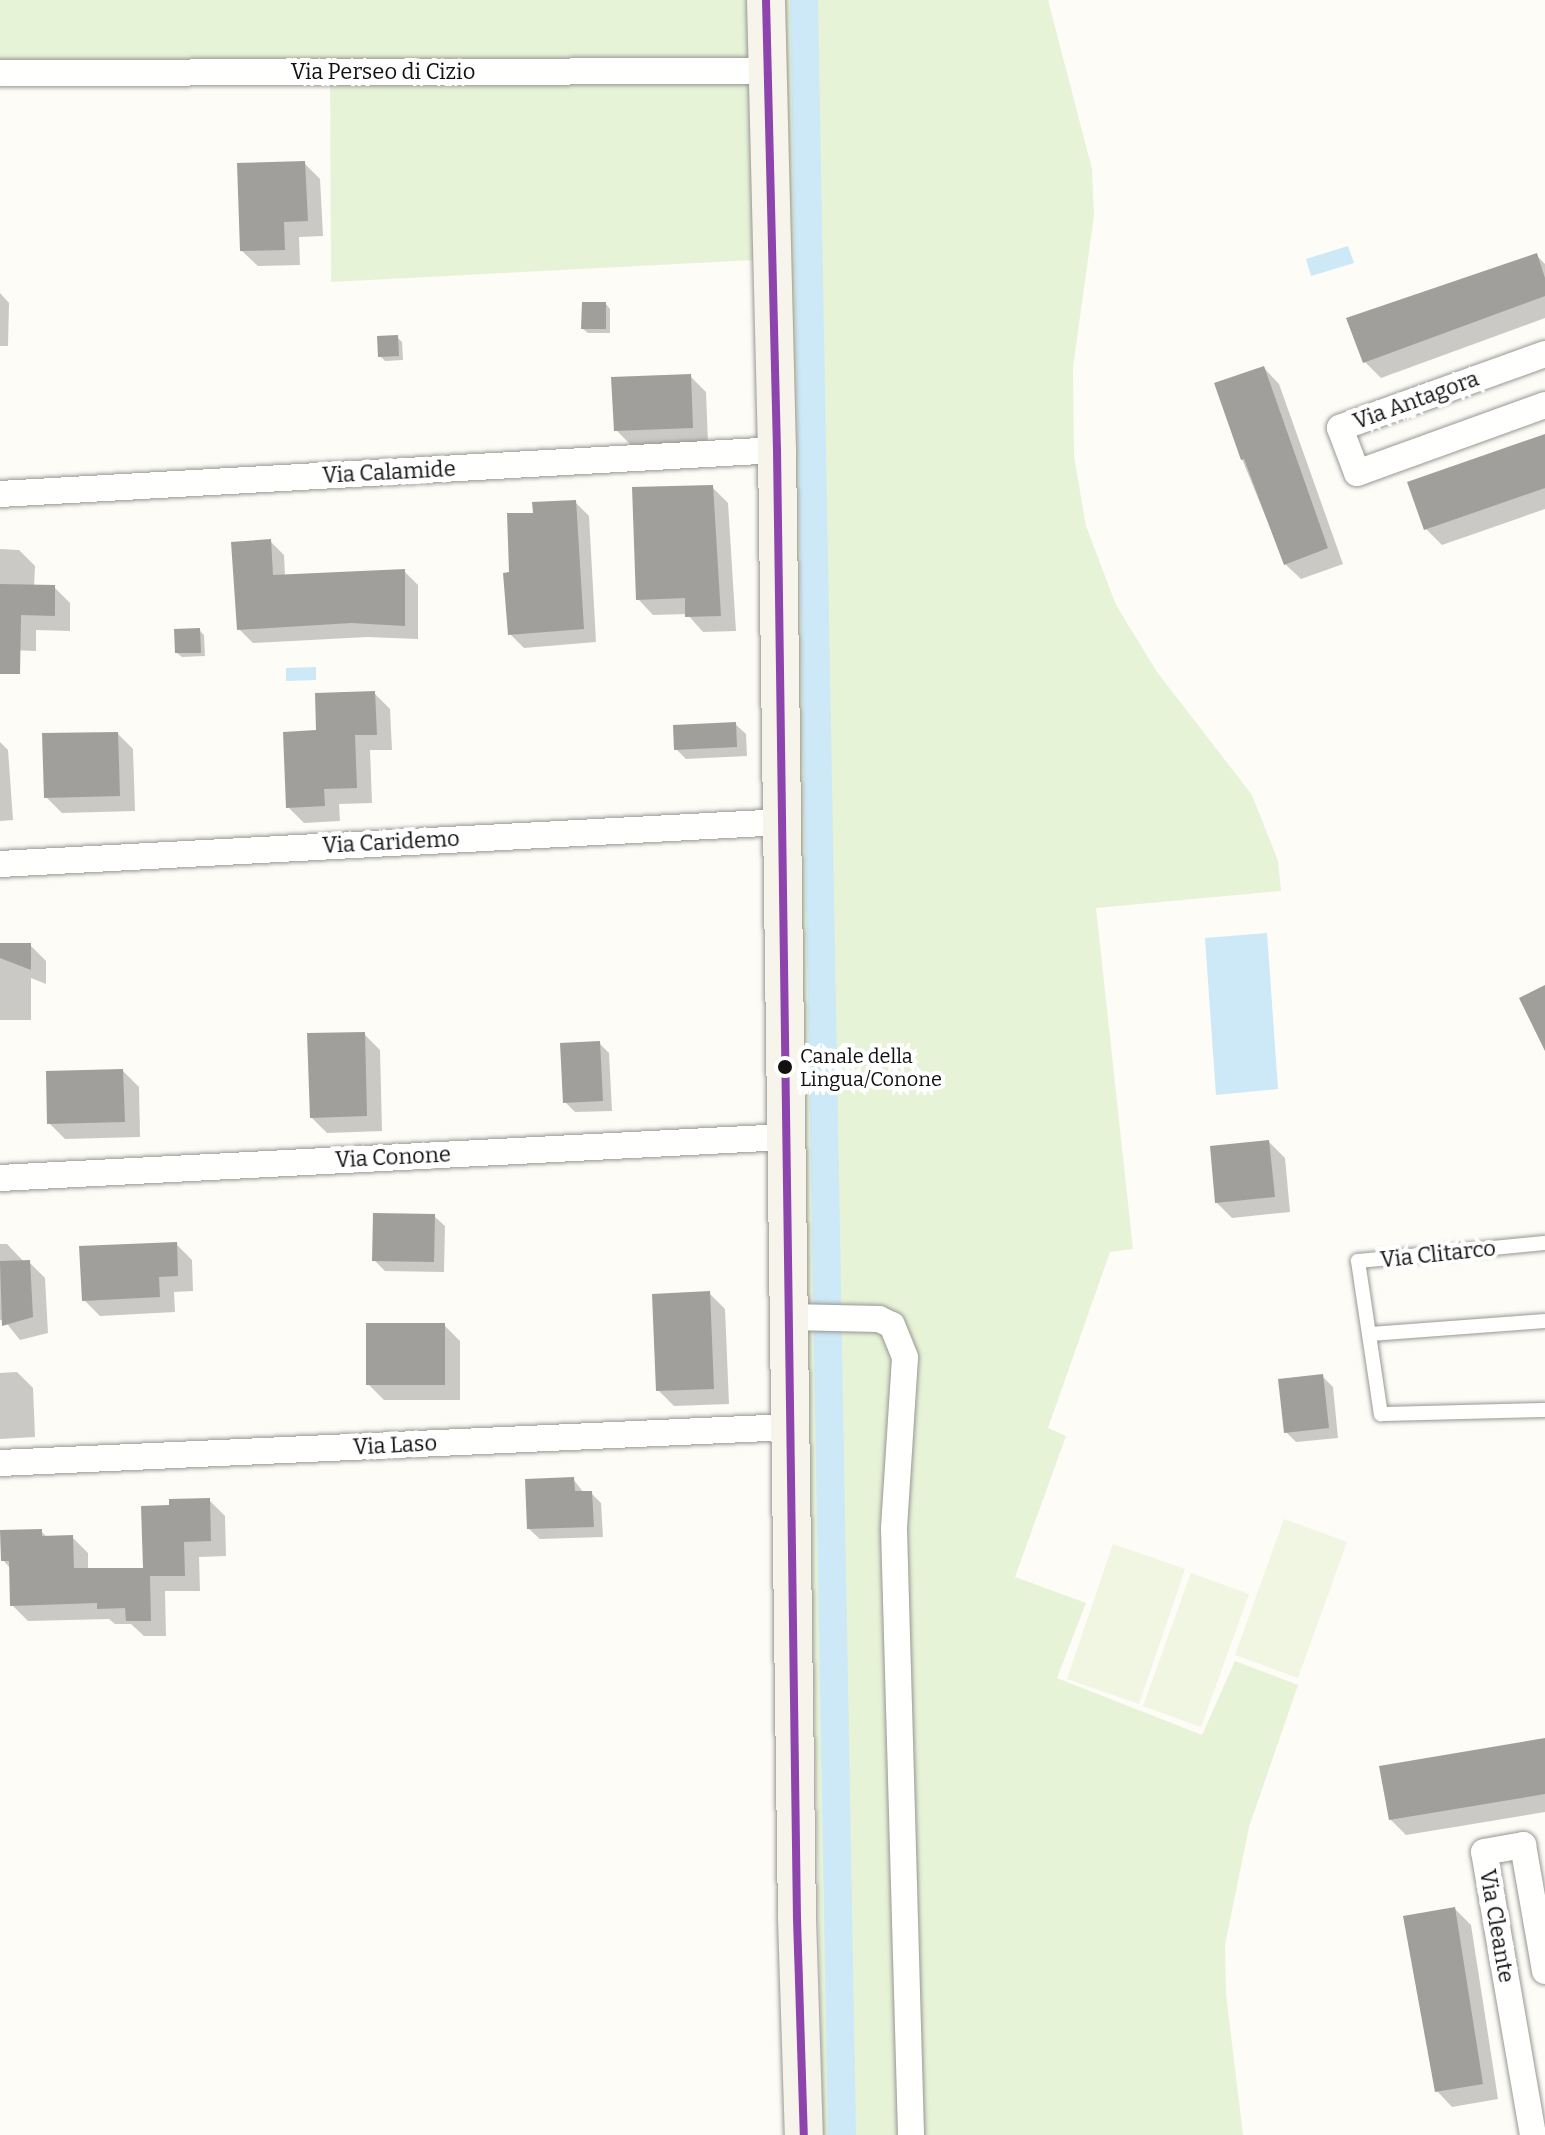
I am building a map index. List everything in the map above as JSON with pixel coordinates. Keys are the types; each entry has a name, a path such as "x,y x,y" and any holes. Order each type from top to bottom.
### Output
{"street":[{"path":"766,0 777,450 786,1137 801,1317 790,1427 804,2135"},
{"name":"Via Perseo di Cizio","path":"0,73 767,71"},
{"name":"Via Antagora","path":"1545,354 1340,428 1357,473 1545,405"},
{"name":"Via Calamide","path":"0,494 777,450"},
{"name":"Via Caridemo","path":"0,864 782,822"},
{"name":"Via Conone","path":"0,1178 786,1137"},
{"path":"801,1317 861,1317 892,1325 905,1358 899,1410 894,1529 911,2135"},
{"name":"Via Laso","path":"0,1463 790,1427"},
{"name":"Via Cleante","path":"1536,2123 1484,1852 1523,1845 1545,1971"}],"lane":[{"name":"Via Clitarco","path":"1545,1243 1358,1261 1381,1414 1545,1410"},
{"path":"1371,1334 1545,1321"}],"green space":[{"path":"0,0 766,0 772,259 331,282 330,72 0,73"},
{"path":"780,0 1048,0 1092,169 1094,216 1073,367 1074,456 1086,526 1116,605 1157,672 1252,795 1278,861 1281,891 1096,908 1133,1249 1110,1252 1048,1428 1066,1436 1015,1577 1086,1603 1057,1678 1202,1735 1235,1661 1298,1685 1249,1827 1225,1945 1226,1994 1243,2135 823,2135"},
{"path":"1284,1519 1347,1542 1298,1678 1235,1655"},
{"path":"1113,1544 1185,1569 1139,1704 1067,1679"},
{"path":"1191,1573 1249,1594 1201,1727 1143,1706"}],"water":[{"path":"1348,246 1354,263 1311,276 1306,259"},
{"path":"316,667 316,680 286,681 286,668"},
{"path":"1267,933 1278,1089 1216,1095 1205,938"}],"building":[{"path":"305,161 308,221 284,222 285,250 240,251 237,163"},
{"path":"1537,253 1545,278 1545,296 1363,363 1346,318"},
{"path":"582,302 606,302 606,329 581,329"},
{"path":"398,335 399,356 378,357 377,336"},
{"path":"1264,366 1328,548 1284,565 1244,459 1241,460 1214,383"},
{"path":"691,374 693,428 614,431 611,377"},
{"path":"1545,434 1545,488 1424,530 1407,482"},
{"path":"713,485 721,616 685,617 685,598 636,600 632,487"},
{"path":"576,500 584,629 508,635 503,573 509,572 507,513 533,513 532,502"},
{"path":"271,539 273,575 405,569 405,626 351,623 237,630 231,542"},
{"path":"0,584 55,585 55,616 21,615 20,674 0,674"},
{"path":"200,628 201,653 175,653 174,629"},
{"path":"375,691 377,735 355,735 357,788 324,789 325,806 286,808 283,732 316,730 315,693"},
{"path":"736,722 737,747 674,750 673,725"},
{"path":"118,732 120,796 44,798 42,733"},
{"path":"0,943 31,943 31,970 0,958"},
{"path":"1545,985 1545,1051 1519,998"},
{"path":"365,1032 367,1116 310,1118 307,1033"},
{"path":"600,1041 603,1101 563,1103 560,1043"},
{"path":"123,1069 125,1122 47,1124 46,1071"},
{"path":"1269,1140 1275,1197 1215,1203 1210,1146"},
{"path":"373,1213 435,1214 434,1262 372,1261"},
{"path":"177,1242 178,1276 159,1277 160,1297 82,1301 79,1246"},
{"path":"30,1260 33,1317 2,1326 0,1261"},
{"path":"710,1291 714,1389 656,1391 652,1294"},
{"path":"366,1323 445,1323 445,1385 366,1385"},
{"path":"1323,1374 1329,1428 1284,1433 1278,1379"},
{"path":"574,1477 575,1491 592,1491 594,1527 527,1529 525,1479"},
{"path":"210,1498 211,1541 184,1542 185,1576 150,1576 151,1621 126,1621 125,1608 97,1609 97,1603 10,1606 9,1561 1,1561 0,1530 42,1529 42,1536 73,1535 74,1568 143,1568 141,1506 169,1505 169,1499"},
{"path":"1545,1738 1545,1794 1389,1820 1379,1766"},
{"path":"1455,1907 1483,2084 1435,2092 1403,1916"}],"waterway":[{"path":"804,0 842,2135"}],"transit line":[{"path":"766,0 777,450 797,1918 804,2135"}],"place":[{"name":"Canale della Lingua/Conone","path":"785,1067"}]}
